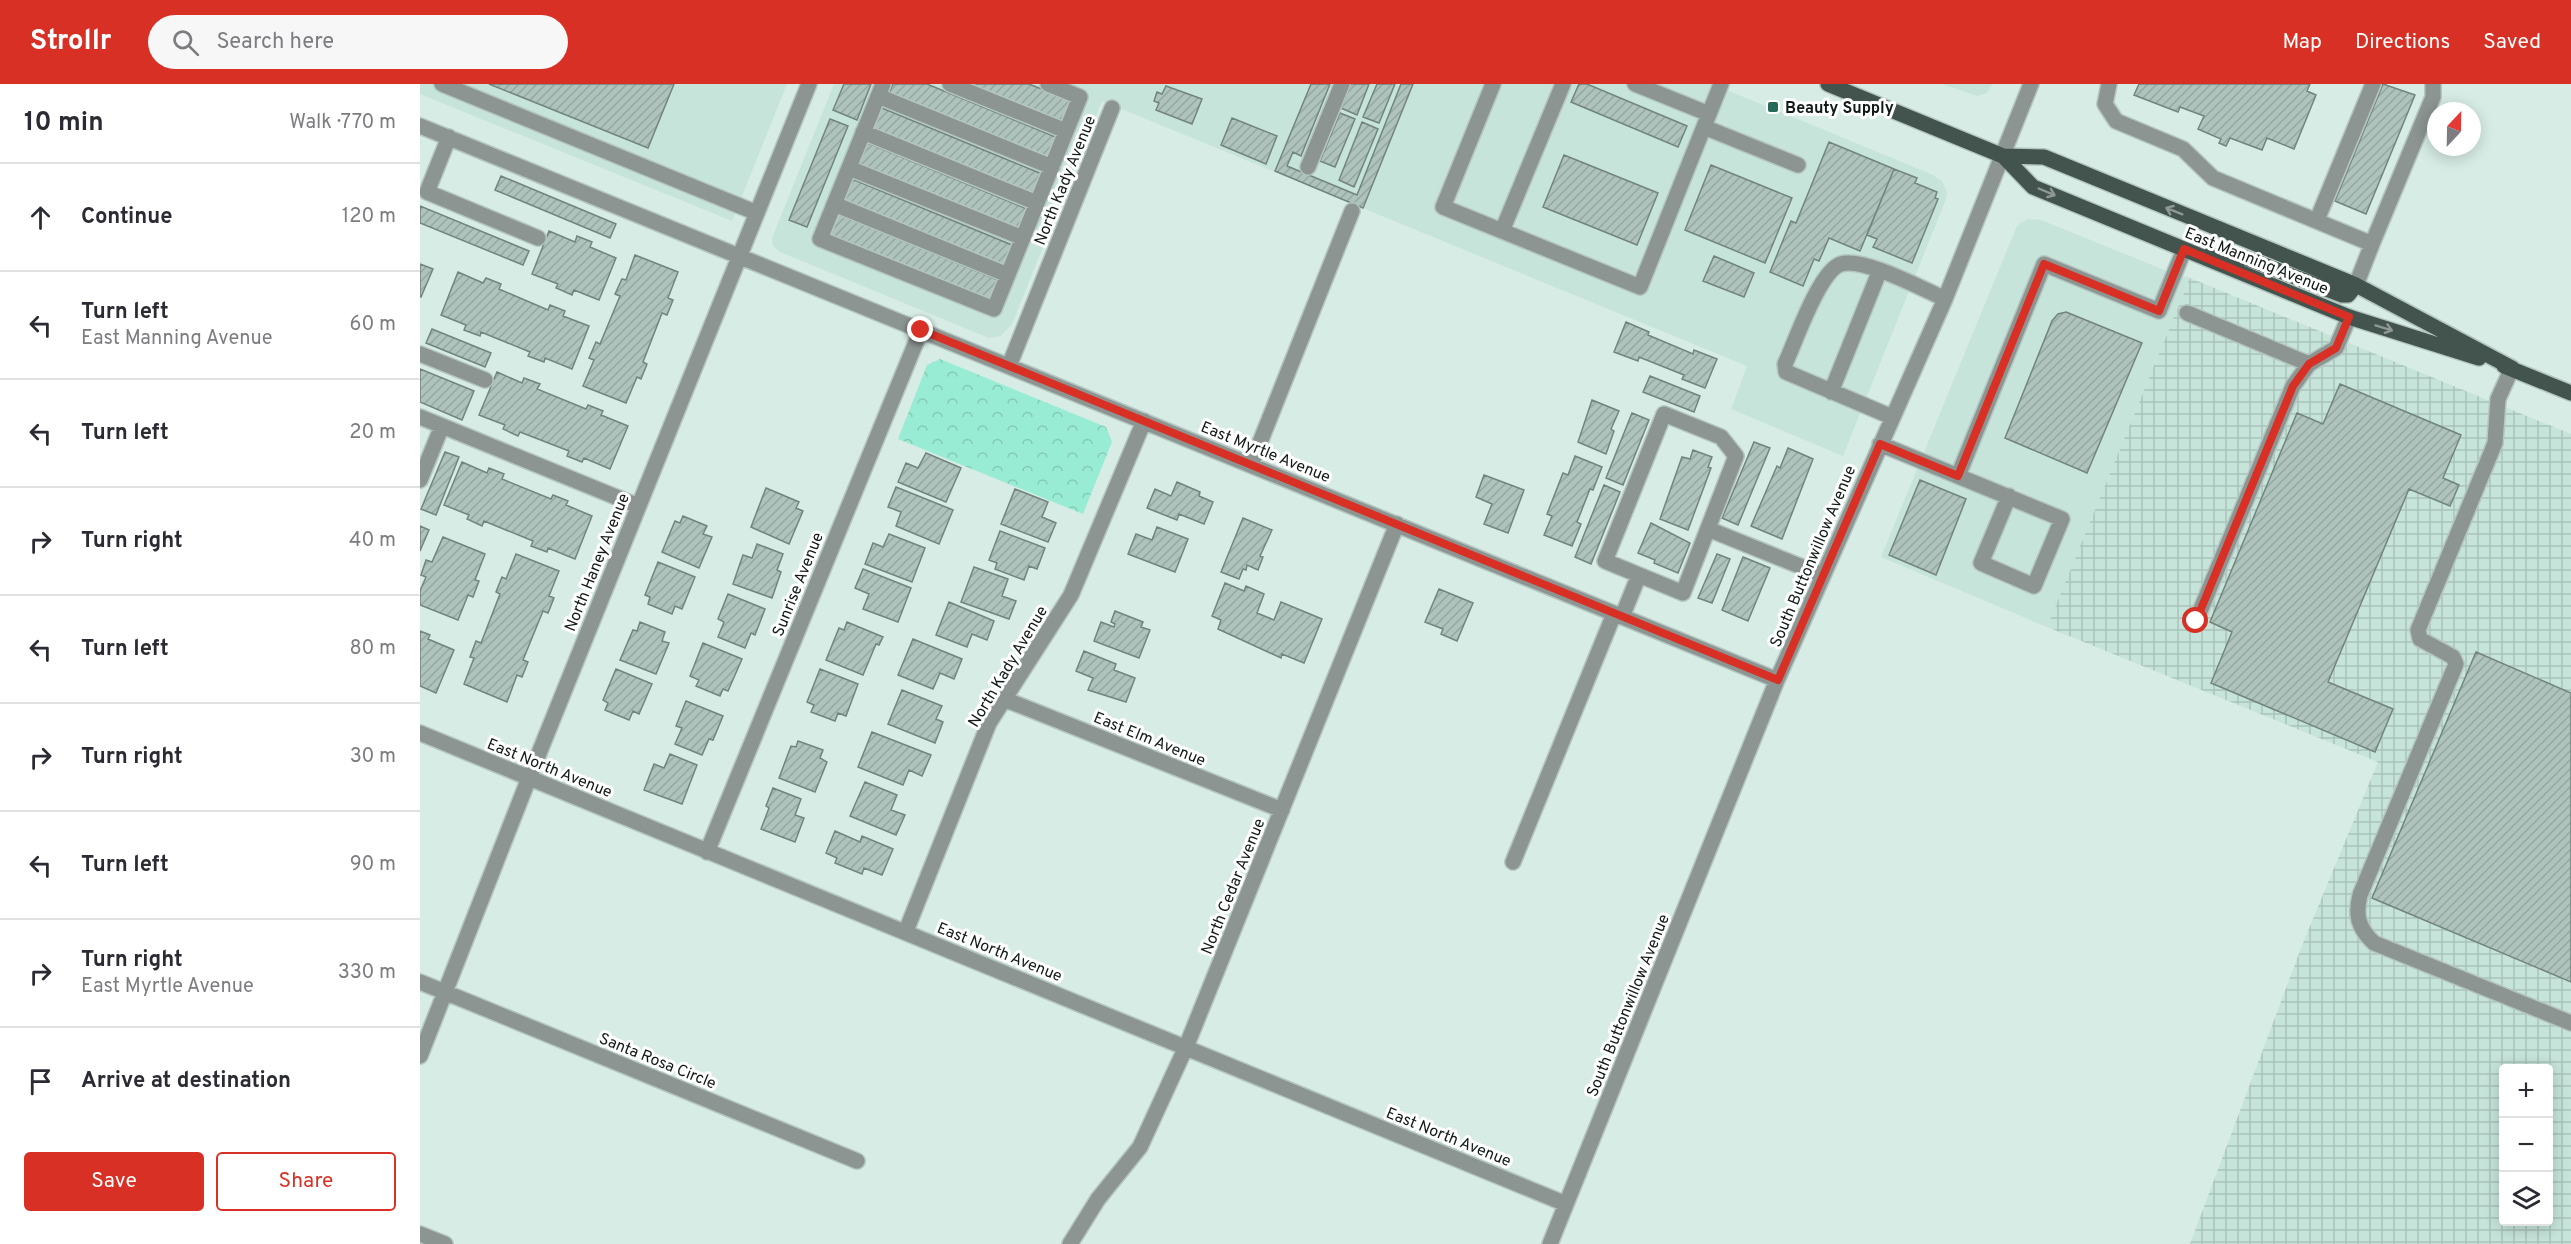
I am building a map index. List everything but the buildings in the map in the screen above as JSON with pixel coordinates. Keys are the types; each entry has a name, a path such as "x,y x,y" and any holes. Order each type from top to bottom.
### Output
{"main road":[{"name":"East Manning Avenue","path":"1833,85 2003,156 2044,157 2356,285 2512,368 2571,393"},
{"name":"East Manning Avenue","path":"2003,156 2033,187 2349,317 2512,368"},
{"path":"2190,252 2246,258 2342,295 2348,295 2356,285"}],"street":[{"path":"442,84 757,213"},
{"name":"North Haney Avenue","path":"420,1056 638,506 810,84"},
{"path":"950,84 1066,131"},
{"path":"1048,84 1080,97 1052,167 994,309 820,239 880,90 1052,167"},
{"path":"1308,167 1342,84"},
{"path":"1493,84 1443,207 1640,287 1721,84"},
{"path":"1502,231 1563,84"},
{"path":"1635,84 1798,165"},
{"name":"South Buttonwillow Avenue","path":"1550,1244 1778,680 1822,575 1945,299 2031,84"},
{"path":"2109,84 2105,104 2116,121 2183,149 2213,178 2372,244"},
{"path":"2317,220 2373,84"},
{"path":"2356,285 2433,98 2433,84"},
{"name":"North Kady Avenue","path":"1009,366 1112,108"},
{"name":"East Myrtle Avenue","path":"420,126 1778,680"},
{"path":"863,132 1037,203"},
{"path":"449,137 427,192 538,238"},
{"path":"849,168 1023,238"},
{"path":"834,204 1008,275"},
{"path":"1251,465 1352,211"},
{"path":"1958,476 2044,264 2159,311 2190,252"},
{"path":"1892,417 1786,372 1785,364 1827,274 1840,264 1880,270 1945,299"},
{"path":"1831,392 1880,270"},
{"path":"2187,313 2309,364"},
{"path":"2196,621 2293,386 2309,364 2336,348 2349,317"},
{"name":"Sunrise Avenue","path":"707,852 921,330"},
{"path":"420,354 485,380"},
{"path":"2512,368 2498,399 2495,443 2418,630 2420,639 2453,657 2457,664 2360,895 2357,909 2359,922 2365,934 2374,943 2571,1023"},
{"path":"1664,414 1721,437 1736,456 1683,593 1639,575 1605,561 1664,414"},
{"path":"420,417 638,506"},
{"name":"North Kady Avenue","path":"906,932 989,723 1071,595 1144,421"},
{"path":"420,480 442,426"},
{"path":"1880,444 2009,496 2062,519 2034,586 1981,563 2009,496"},
{"name":"North Cedar Avenue","path":"1070,1244 1098,1199 1140,1147 1186,1047 1398,524"},
{"path":"1708,529 1822,575"},
{"path":"1514,862 1618,616 1639,575"},
{"name":"East Elm Avenue","path":"1004,699 1282,810"},
{"name":"East North Avenue","path":"420,733 1566,1204"},
{"name":"Santa Rosa Circle","path":"420,982 857,1161"},
{"path":"420,1234 445,1244"}],"shaded area":[{"path":"420,84 787,84 732,221 420,94"},
{"path":"834,84 1712,84 1931,174 1942,181 1947,192 1843,456 1731,409 1747,366 1102,101 1012,324 1001,336 989,338 780,252 773,246 772,238"},
{"path":"1942,84 1992,84 1987,93 1977,96"},
{"path":"2028,219 2041,220 2190,278 2047,627 1881,557 2016,228"},
{"path":"2190,278 2571,434 2571,1244 2190,1244 2303,943 2378,762 2047,627"}],"green space":[{"path":"940,359 1106,427 1112,442 1083,514 898,439 927,365"}],"place":[{"name":"Beauty Supply","path":"1773,107"}],"route":[{"path":"921,330 1778,680 1880,444 1958,476 2044,264 2159,311 2184,249 2349,317 2336,348 2309,364 2293,386 2196,621"}]}
